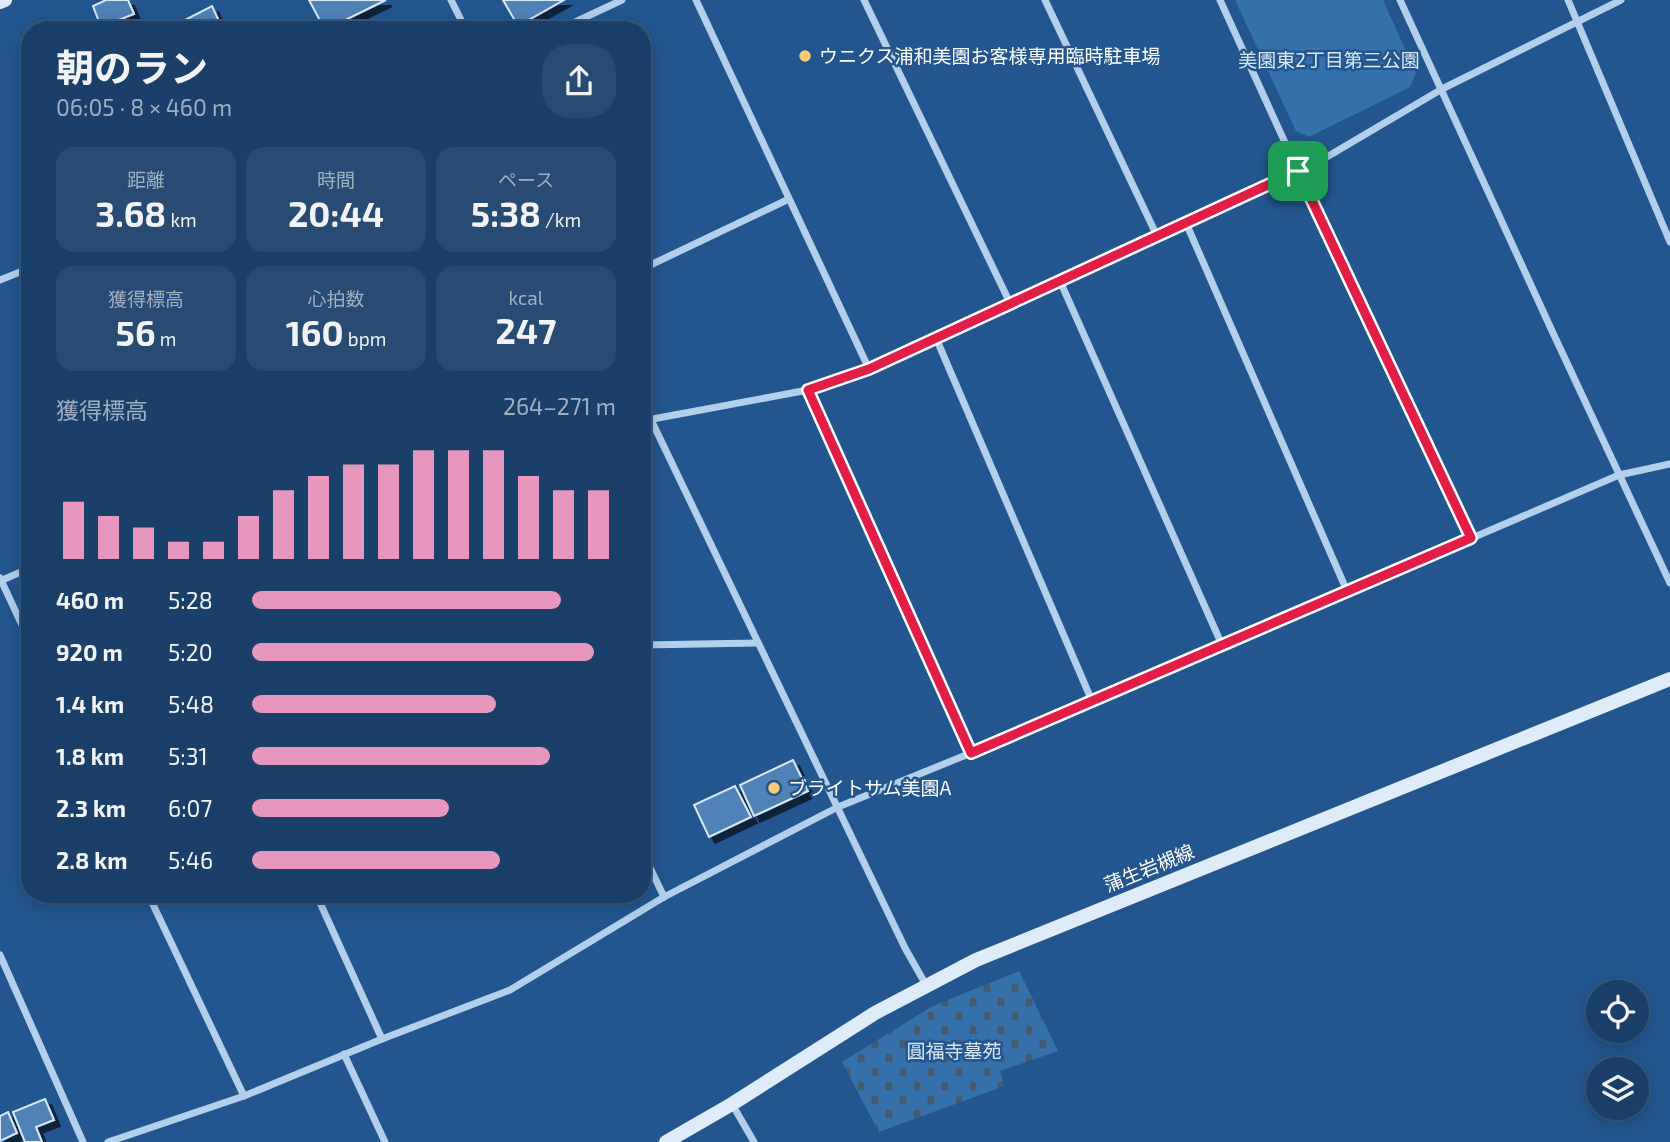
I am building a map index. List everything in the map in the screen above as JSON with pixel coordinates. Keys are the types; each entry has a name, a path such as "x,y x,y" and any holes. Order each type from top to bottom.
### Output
{"main road":[{"path":"0,2 5,0"},
{"name":"蒲生岩槻線","path":"666,1142 732,1104 875,1013 926,985 1022,940 1670,679"}],"street":[{"path":"451,0 462,21"},
{"path":"577,21 622,0"},
{"path":"696,0 869,369"},
{"path":"864,0 1010,303"},
{"path":"1045,0 1157,236"},
{"path":"1220,0 1471,538"},
{"path":"1400,0 1670,583"},
{"path":"1568,0 1670,242"},
{"path":"651,419 808,390 869,369 1320,161 1443,89 1621,0"},
{"path":"651,265 789,199"},
{"path":"1186,223 1347,591"},
{"path":"0,280 21,274"},
{"path":"1060,281 1222,645"},
{"path":"936,338 1092,701"},
{"path":"808,390 971,753"},
{"path":"651,428 905,948 926,985"},
{"path":"108,1142 244,1096 382,1038 510,990 664,897 838,807 971,753 1619,475 1670,464"},
{"path":"21,572 0,580 21,623"},
{"path":"651,645 758,643"},
{"path":"651,869 664,897"},
{"path":"152,903 244,1096"},
{"path":"320,903 382,1038"},
{"path":"0,955 83,1142"},
{"path":"345,1054 385,1142"},
{"path":"732,1104 754,1142"}],"green space":[{"name":"美園東2丁目第三公園","path":"1235,0 1383,0 1416,73 1410,87 1309,137 1296,131"},
{"name":"圓福寺墓苑","path":"1019,971 1058,1051 1000,1071 1004,1086 879,1132 842,1062 933,1006"}],"building":[{"path":"106,0 128,0 134,14 116,21 99,21 93,6"},
{"path":"309,0 386,0 343,21 320,21"},
{"path":"503,0 564,0 527,21 515,21"},
{"path":"212,6 219,21 186,21"},
{"name":"ブライトサム美園A","path":"793,760 808,791 754,816 740,785"},
{"path":"735,786 751,817 709,837 694,805"},
{"path":"45,1099 54,1120 36,1127 42,1142 25,1142 13,1112"},
{"path":"8,1112 17,1133 0,1141 0,1116"}],"place":[{"name":"ウニクス浦和美園お客様専用臨時駐車場","path":"805,56"},
{"name":"ブライトサム美園A","path":"774,788"}],"route":[{"path":"1298,171 1471,538 971,753 808,390 869,369 1298,171"}]}
